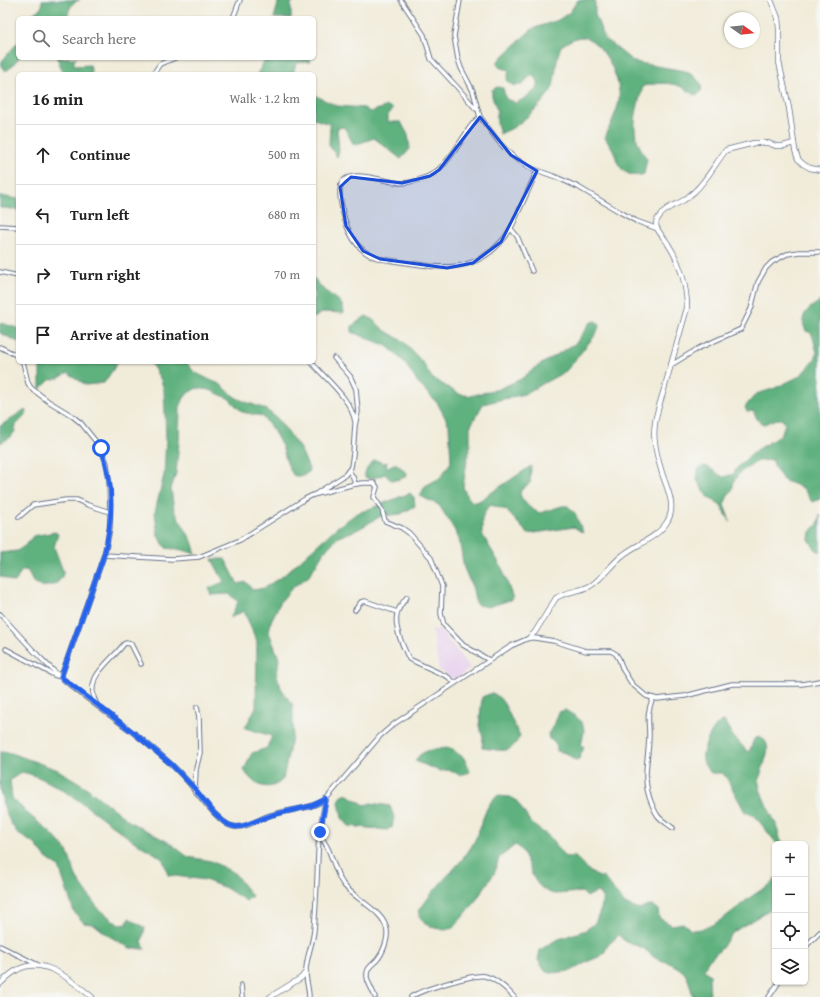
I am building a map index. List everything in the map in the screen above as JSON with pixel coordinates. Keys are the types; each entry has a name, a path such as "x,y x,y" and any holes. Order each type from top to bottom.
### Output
{"street":[{"path":"234,16 240,0"},
{"path":"401,0 424,35 431,59 478,112"},
{"path":"460,0 455,40 461,68 473,92 480,117 492,135 511,155 528,167 578,187 636,221 658,229"},
{"path":"771,0 778,18 779,62 798,159 810,168 820,170"},
{"path":"154,72 160,64 170,60"},
{"path":"480,117 471,125 439,170 430,176 402,183 358,176 351,177 343,181 340,187 340,193 346,226 354,240 363,251 380,259 422,266 447,268 464,265 482,258 501,242 511,228 537,171"},
{"path":"0,614 61,677 134,733 171,764 196,790 214,813 224,822 236,827 252,824 272,815 311,806 326,799 387,729 402,717 439,695 489,660 511,646 529,638 535,632 556,598 561,594 579,590 598,580 623,555 656,534 667,522 671,509 669,491 662,474 654,443 654,429 657,411 687,308 686,290 672,250 656,225 659,216 665,210 684,200 695,191 726,150 754,143 768,143 776,146 783,146 794,143"},
{"path":"0,226 16,227"},
{"path":"511,228 517,236 532,271"},
{"path":"670,366 700,348 740,329 751,310 758,282 766,268 772,262 786,254 799,252 820,252"},
{"path":"0,272 16,276"},
{"path":"0,347 16,355"},
{"path":"104,555 172,559 199,557 240,540 341,478 349,471 351,467 355,425 358,412 356,389 350,376 334,358"},
{"path":"23,364 28,383 31,388 81,423 101,448 107,464 110,527 104,555 61,677"},
{"path":"313,364 346,402 354,414 355,425"},
{"path":"349,471 355,484"},
{"path":"313,495 355,484 374,483 376,487 374,497 382,510 385,521 402,528 409,533 431,558 442,586 441,614 444,625 463,645 489,660"},
{"path":"19,517 33,505 66,500 77,500 110,512"},
{"path":"407,597 397,612 398,629 409,659 441,673 455,683"},
{"path":"355,610 362,600 397,612"},
{"path":"529,638 554,641 586,651 611,651 616,654 623,670 632,684 643,693 653,698 661,699 678,697 732,684 802,684 820,681"},
{"path":"98,706 93,693 93,681 103,666 124,644 130,644 141,664"},
{"path":"6,649 54,675 61,677"},
{"path":"653,698 647,713 649,734 645,776 646,788 659,818 673,828"},
{"path":"196,790 196,769 200,753 199,717 197,707"},
{"path":"309,997 306,972 314,932 317,852 326,799"},
{"path":"320,835 325,842 342,883 350,892 377,913 384,922 387,931 382,953 377,960 371,964 368,969 367,976 368,982 375,997"},
{"path":"808,944 820,932"},
{"path":"0,946 38,965 63,975 92,997"},
{"path":"0,984 17,970 38,965"},
{"path":"270,997 295,982 306,972"},
{"path":"411,997 424,990 479,976 494,979 504,986 514,997"},
{"path":"241,985 242,997"},
{"path":"769,997 777,985"}],"highlighted area":[{"path":"480,117 511,155 537,171 501,242 473,263 447,268 380,259 363,251 346,226 340,187 351,177 402,183 430,176 439,170"}],"shaded area":[{"path":"440,629 470,668 454,681 439,670 432,630"}],"green space":[{"path":"42,0 80,0 72,4 68,16 31,16 42,7"},
{"path":"277,0 295,0 291,4 291,16 275,16 278,4"},
{"path":"578,0 595,0 595,14 604,38 634,62 685,71 695,77 702,85 701,91 698,95 692,94 679,86 669,84 659,83 643,86 636,115 635,132 641,149 647,159 644,174 632,175 623,170 619,166 612,148 605,138 619,100 618,84 611,64 606,56 593,42 583,37 576,38 561,46 553,86 542,102 524,119 512,128 500,134 492,90 497,87 503,88 506,99 516,103 534,92 538,84 534,76 529,77 522,85 512,85 507,81 509,70 499,67 497,62 532,29 558,20 569,13"},
{"path":"16,44 17,60 8,70 4,70 1,66 2,61"},
{"path":"58,60 74,60 74,66 90,65 92,72 63,72"},
{"path":"265,60 310,60 310,62 296,63 294,72 258,72"},
{"path":"316,96 337,106 364,108 370,112 388,106 393,109 388,115 388,122 401,122 408,135 410,149 401,159 374,138 354,145 344,127 337,128 339,150 337,157 329,145 330,124 316,120"},
{"path":"0,196 16,199 16,210 0,208"},
{"path":"316,280 322,288 342,304 344,313 323,312 316,317"},
{"path":"820,301 820,499 812,502 803,488 783,480 774,466 773,460 758,461 740,472 734,481 732,491 728,495 724,505 730,521 720,505 706,495 697,480 698,470 703,466 708,467 723,477 734,474 736,469 752,453 781,435 785,424 782,419 777,419 763,424 753,411 747,412 745,407 756,394 773,389 800,376 815,359 817,353 813,337 811,333 806,331 803,321 808,310"},
{"path":"366,316 372,319 384,330 404,342 423,363 432,378 459,394 470,396 499,389 521,379 535,368 576,343 590,323 595,321 600,324 596,334 566,371 524,394 483,404 470,427 470,448 463,487 471,501 477,502 531,466 530,483 521,490 520,495 524,501 528,506 540,513 562,506 568,506 575,513 583,533 574,527 528,534 506,510 491,505 487,508 482,518 482,534 502,568 513,599 488,607 478,605 475,601 473,589 464,568 459,539 454,529 439,505 420,496 425,486 440,478 451,462 449,425 438,404 419,384 403,361 387,346 352,332 352,326"},
{"path":"0,323 16,327 16,341 0,333"},
{"path":"40,364 117,364 104,383 86,385 68,373 59,378 50,380 40,389"},
{"path":"151,364 188,364 194,372 220,384 235,397 265,409 277,418 301,450 309,469 303,476 293,475 287,463 282,446 273,430 262,416 242,412 228,398 210,390 197,388 188,393 180,407 176,473 171,489 174,510 192,541 196,554 183,550 166,548 158,536 155,512 164,475 166,438 164,390 161,380"},
{"path":"24,410 27,412 26,415 16,425 15,431 11,437 0,443 0,426"},
{"path":"375,460 384,463 387,462 386,467 397,464 407,473 407,476 394,480 389,479 385,474 372,479 366,478 364,476 365,472"},
{"path":"410,493 414,497 415,506 401,514 381,516 357,530 338,537 323,553 309,576 292,588 281,601 271,621 269,632 279,659 277,675 280,686 293,705 293,732 283,779 278,784 272,786 262,786 252,780 244,770 252,753 267,748 272,736 245,728 256,707 257,642 244,611 230,618 238,602 230,594 211,595 209,588 224,582 212,559 225,559 238,584 246,582 253,590 264,588 284,575 336,528 356,514"},
{"path":"820,515 820,552 814,548 809,539 810,533 818,524"},
{"path":"55,532 58,534 54,547 63,571 62,576 57,583 48,586 38,585 33,582 26,570 21,571 16,581 13,582 0,576 0,553 17,551 26,545 33,536"},
{"path":"492,693 501,700 505,706 520,735 517,742 509,749 500,750 482,748 483,737 479,726 482,697"},
{"path":"565,710 580,720 584,728 581,745 584,747 579,759 575,760 566,753 557,751 557,746 549,739 548,734 555,723 559,712"},
{"path":"724,721 733,736 749,752 754,739 759,736 767,745 766,757 759,784 782,841 775,841 755,816 745,812 726,777 722,773 711,773 704,765 703,755 706,743 712,731"},
{"path":"450,748 464,758 470,772 460,775 450,770 440,771 415,761 426,751"},
{"path":"0,752 11,753 58,770 83,785 130,822 170,843 188,857 211,861 234,873 252,896 246,901 226,888 205,880 168,875 164,861 161,858 64,791 36,776 22,772 10,780 12,798 52,834 67,851 77,879 97,907 119,925 127,924 129,918 145,928 142,941 145,949 130,948 109,936 94,924 84,923 74,912 59,867 46,858 35,844 18,834 10,822 3,804 0,789"},
{"path":"346,794 365,805 371,803 390,806 394,817 392,827 387,830 349,826 342,818 339,802 341,797"},
{"path":"497,796 510,797 516,800 529,820 550,837 565,857 574,856 595,875 604,878 625,904 639,910 648,906 654,906 658,909 659,918 672,925 683,923 691,930 709,926 725,917 755,894 769,886 772,882 772,908 735,931 722,948 707,962 704,970 711,976 709,978 710,997 693,997 690,984 683,971 674,965 655,958 643,948 627,942 619,935 608,945 601,956 571,971 550,973 545,971 538,960 540,950 556,940 586,930 595,923 601,909 603,899 599,893 596,892 587,897 582,892 554,894 545,890 533,877 524,854 520,848 515,845 499,858 495,872 472,906 453,928 445,930 425,924 420,917 419,910 471,847 486,810 493,799"}],"route":[{"path":"101,448 107,464 109,481 110,527 104,555 61,677 115,720 134,733 171,764 196,790 214,813 229,825 236,827 252,824 263,818 311,806 326,799 320,832"}]}
